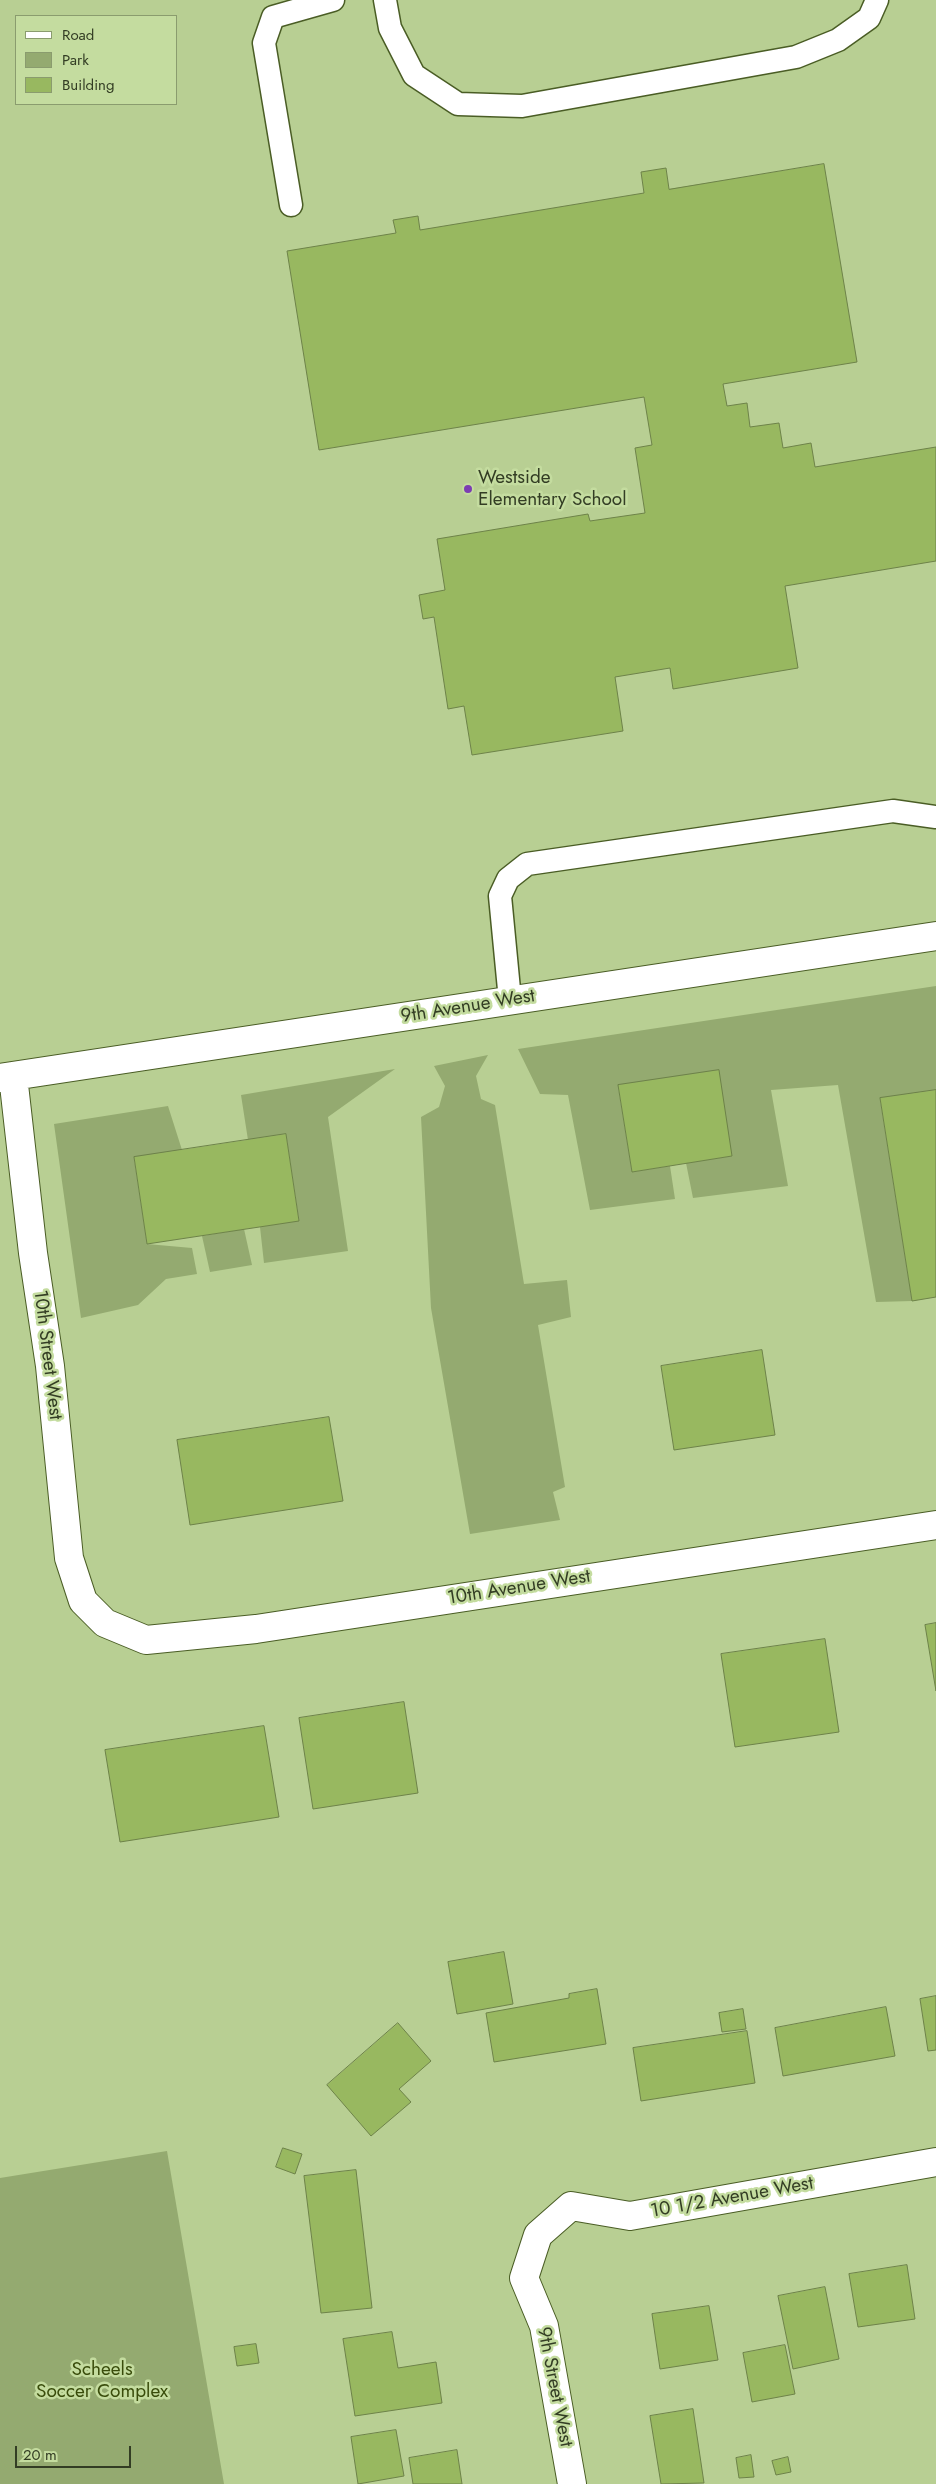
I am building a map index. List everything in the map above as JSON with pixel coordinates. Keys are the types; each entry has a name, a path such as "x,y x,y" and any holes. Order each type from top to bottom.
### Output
{"street":[{"name":"9th Avenue West","path":"6,1077 936,936"},
{"name":"10th Street West","path":"6,1077 50,1366 69,1558 83,1601 105,1623"},
{"name":"10th Avenue West","path":"105,1623 146,1640 256,1630 936,1526"},
{"name":"10 1/2 Avenue West","path":"538,2235 571,2206 630,2216 936,2162"},
{"name":"9th Street West","path":"538,2235 524,2278 544,2326 572,2484"}],"lane":[{"path":"291,205 264,43 273,17 333,0"},
{"path":"385,0 390,28 414,75 458,104 522,106 796,57 838,40 868,18 877,0"},
{"path":"510,1000 500,896 508,879 527,864 893,811 936,818"}],"green space":[{"path":"936,986 936,1090 880,1099 912,1301 876,1302 838,1085 771,1090 788,1186 693,1198 686,1163 732,1156 618,1086 632,1172 670,1166 675,1199 590,1210 568,1095 540,1094 518,1049"},
{"path":"488,1055 476,1076 481,1099 495,1105 524,1284 567,1280 571,1317 538,1325 565,1487 553,1492 560,1520 470,1534 431,1308 421,1117 439,1107 445,1086 434,1066"},
{"path":"395,1069 328,1117 348,1251 264,1263 260,1227 299,1220 286,1134 248,1140 241,1095"},
{"path":"168,1106 182,1150 134,1158 147,1244 192,1248 197,1274 166,1279 138,1305 81,1318 54,1124"},
{"path":"244,1229 252,1265 210,1272 202,1236"},
{"name":"Scheels Soccer Complex","path":"167,2151 224,2484 0,2484 0,2178"}],"building":[{"path":"824,164 857,362 723,384 727,406 747,403 750,427 779,423 783,448 811,443 815,467 936,447 936,561 785,586 798,668 673,689 670,668 615,677 623,731 472,755 464,706 448,709 434,617 423,619 419,595 445,590 437,539 588,514 590,521 645,513 635,448 652,445 644,397 319,450 287,251 396,233 393,220 418,216 420,230 644,193 641,172 666,168 669,189"},
{"path":"719,1070 732,1156 632,1172 618,1085"},
{"path":"936,1090 936,1297 912,1301 880,1098"},
{"path":"286,1134 299,1221 147,1244 134,1157"},
{"path":"762,1350 775,1435 674,1450 661,1366"},
{"path":"329,1417 343,1501 190,1525 177,1440"},
{"path":"936,1623 936,1691 925,1625"},
{"path":"825,1639 839,1732 735,1747 721,1654"},
{"path":"404,1702 418,1793 313,1809 299,1718"},
{"path":"264,1726 279,1817 120,1842 105,1750"},
{"path":"504,1952 513,2004 457,2014 448,1962"},
{"path":"597,1989 606,2044 494,2062 486,2013 569,1998 569,1994"},
{"path":"936,1996 936,2050 928,2051 920,1999"},
{"path":"886,2007 895,2056 783,2076 775,2028"},
{"path":"743,2009 746,2029 722,2032 719,2013"},
{"path":"398,2023 431,2061 399,2089 411,2102 371,2136 327,2085"},
{"path":"747,2031 755,2083 641,2101 633,2048"},
{"path":"283,2148 302,2154 295,2174 276,2167"},
{"path":"356,2170 372,2308 321,2313 304,2176"},
{"path":"907,2265 915,2319 858,2327 849,2274"},
{"path":"825,2287 839,2359 793,2369 778,2296"},
{"path":"709,2306 718,2360 660,2369 652,2314"},
{"path":"392,2332 398,2368 436,2362 442,2403 355,2416 343,2339"},
{"path":"256,2344 259,2363 237,2366 234,2347"},
{"path":"785,2345 795,2394 752,2402 743,2353"},
{"path":"693,2409 704,2483 661,2484 650,2416"},
{"path":"396,2430 404,2476 358,2484 351,2437"},
{"path":"457,2450 462,2484 413,2484 409,2458"},
{"path":"751,2455 754,2477 739,2478 736,2458"},
{"path":"788,2457 791,2472 776,2475 772,2461"}],"place":[{"name":"Westside Elementary School","path":"468,489"}]}
